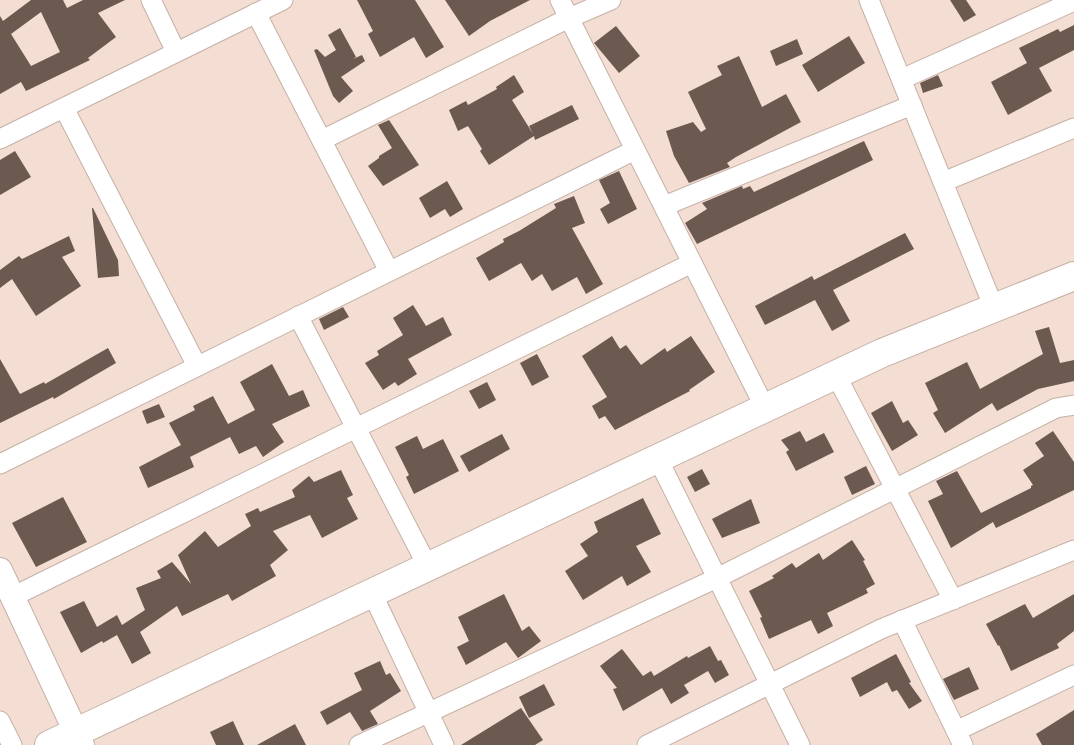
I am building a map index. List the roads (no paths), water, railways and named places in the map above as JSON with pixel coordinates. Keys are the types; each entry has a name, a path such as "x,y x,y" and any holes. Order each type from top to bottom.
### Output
{"main road":[{"path":"49,745 79,739 372,593 882,353 1074,276"}],"street":[{"path":"151,0 176,52"},
{"path":"0,139 283,0"},
{"path":"560,0 765,408"},
{"path":"322,140 569,18 611,0"},
{"path":"869,0 994,308"},
{"path":"902,79 1074,1"},
{"path":"256,13 390,271"},
{"path":"664,206 912,105"},
{"path":"64,108 197,366"},
{"path":"944,182 1074,128"},
{"path":"0,464 635,150"},
{"path":"12,597 692,263"},
{"path":"298,316 428,567"},
{"path":"836,375 953,600"},
{"path":"359,745 717,578 1056,408 1074,405"},
{"path":"658,459 800,745"},
{"path":"646,745 881,629 1074,550"},
{"path":"0,570 79,739"},
{"path":"372,593 444,745"},
{"path":"902,620 960,738 1074,675"},
{"path":"0,720 12,745"}]}
